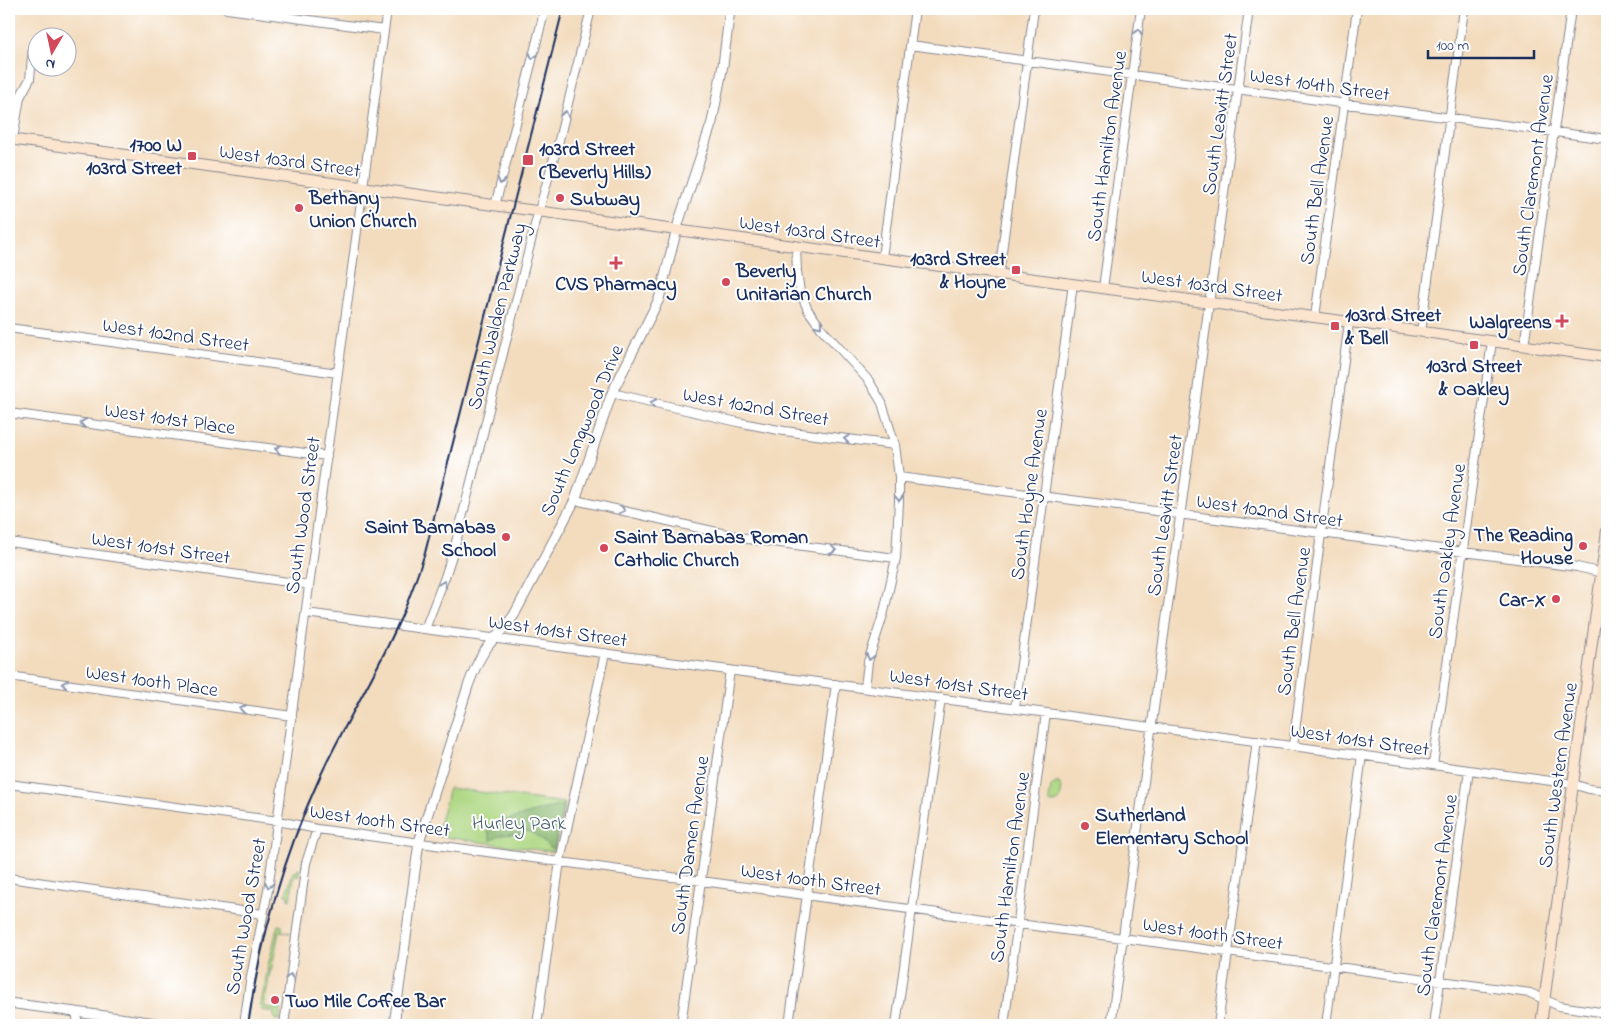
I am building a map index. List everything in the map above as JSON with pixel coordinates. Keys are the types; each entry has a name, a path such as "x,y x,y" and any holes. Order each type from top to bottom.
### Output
{"main road":[{"name":"West 103rd Street","path":"11,139 1607,357"},
{"name":"South Western Avenue","path":"1541,1025 1573,784 1604,574 1607,530"}],"street":[{"path":"227,9 384,30"},
{"name":"South Wood Street","path":"244,1025 278,821 387,9"},
{"path":"495,206 545,9"},
{"name":"South Walden Parkway","path":"424,629 455,546 591,9"},
{"name":"South Longwood Drive","path":"394,1025 419,842 472,674 488,646 514,615 575,500 612,393 659,299 676,231 712,122 725,55 730,9"},
{"path":"882,258 915,9"},
{"path":"999,274 1034,9"},
{"name":"South Hamilton Avenue","path":"1103,288 1141,9"},
{"name":"South Leavitt Street","path":"1111,1025 1249,9"},
{"name":"South Bell Avenue","path":"1315,317 1356,9"},
{"path":"1421,332 1464,9"},
{"name":"South Claremont Avenue","path":"1524,346 1571,9"},
{"name":"West 104th Street","path":"910,45 1607,138"},
{"path":"11,139 20,97 30,78"},
{"path":"796,247 800,292 808,310 869,381 882,403 895,445 899,477 896,558 886,605 868,662 865,688"},
{"name":"South Hoyne Avenue","path":"1014,708 1073,284"},
{"name":"South Bell Avenue","path":"1293,746 1349,322"},
{"name":"West 102nd Street","path":"9,328 338,373"},
{"name":"South Oakley Avenue","path":"1433,765 1492,341"},
{"name":"West 102nd Street","path":"612,393 742,423 895,445"},
{"name":"West 101st Place","path":"9,413 327,456"},
{"name":"West 102nd Street","path":"899,477 1589,569 1604,574"},
{"path":"575,500 748,539 896,558"},
{"name":"West 101st Street","path":"9,542 309,585"},
{"name":"West 101st Street","path":"306,612 1573,784 1607,791"},
{"path":"537,1025 560,861 605,653"},
{"name":"South Damen Avenue","path":"681,1025 730,670"},
{"name":"West 100th Place","path":"9,676 292,716"},
{"path":"789,1025 836,684"},
{"path":"896,1025 941,698"},
{"name":"South Hamilton Avenue","path":"1004,1025 1046,713"},
{"path":"1218,1025 1257,741"},
{"path":"1326,1025 1362,755"},
{"name":"South Claremont Avenue","path":"1434,1025 1469,770"},
{"name":"West 100th Street","path":"9,784 278,821 317,829 1530,993 1559,1006 1607,1012"},
{"path":"284,1025 306,864 317,829"},
{"path":"9,878 263,914"},
{"path":"9,1003 171,1025"},
{"path":"77,1013 77,1025"}],"green space":[{"path":"1059,783 1062,787 1060,800 1051,803 1049,800 1051,786"},
{"name":"Hurley Park","path":"449,788 565,803 554,852 436,836"},
{"path":"564,805 554,850 535,834 527,831 521,835 502,835 491,841 488,831 491,825"},
{"path":"298,869 300,870 299,876 294,876 290,900 286,895 293,872 297,872"},
{"path":"278,925 282,926 282,931 291,933 279,932 271,971 267,970"},
{"path":"267,972 270,972 264,1007 281,1009 279,1020 274,1019 274,1012 260,1010"}],"railway":[{"path":"248,1025 259,962 275,899 306,808 328,759 389,644 413,589 425,553 563,9"}],"place":[{"name":"1700 W 103rd Street","path":"192,156"},
{"name":"103rd Street (Beverly Hills)","path":"528,160"},
{"name":"Subway","path":"560,198"},
{"name":"Bethany Union Church","path":"299,208"},
{"name":"CVS Pharmacy","path":"616,263"},
{"name":"103rd Street & Hoyne","path":"1016,270"},
{"name":"Beverly Unitarian Church","path":"726,282"},
{"name":"Walgreens","path":"1562,321"},
{"name":"103rd Street & Bell","path":"1335,326"},
{"name":"103rd Street & Oakley","path":"1474,345"},
{"name":"Saint Barnabas School","path":"506,537"},
{"name":"The Reading House","path":"1583,546"},
{"name":"Saint Barnabas Roman Catholic Church","path":"604,548"},
{"name":"Car-X","path":"1556,599"},
{"name":"Sutherland Elementary School","path":"1085,826"},
{"name":"Two Mile Coffee Bar","path":"275,1000"}]}
